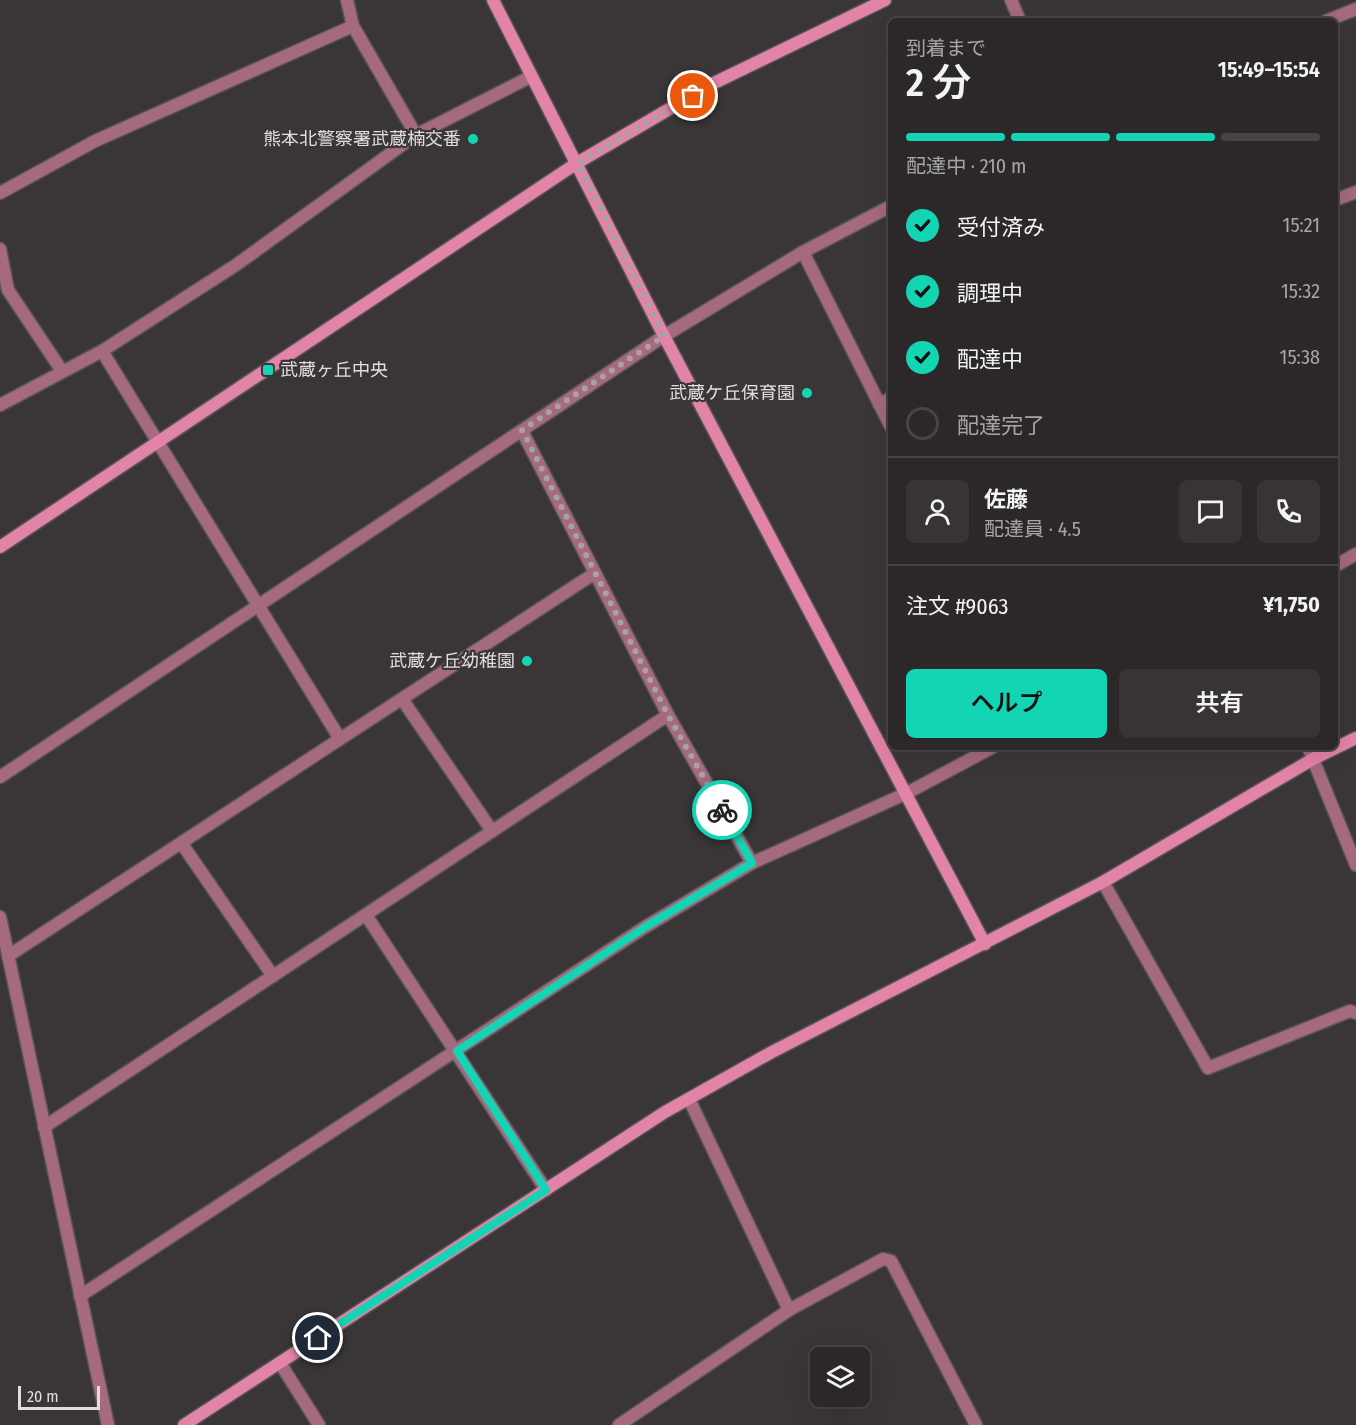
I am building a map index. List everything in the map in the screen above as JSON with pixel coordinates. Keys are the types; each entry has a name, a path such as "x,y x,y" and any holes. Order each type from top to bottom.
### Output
{"street":[{"path":"347,0 354,26 416,135"},
{"path":"493,0 530,77 578,163 664,336 985,944"},
{"path":"0,547 578,163 712,84 885,0"},
{"path":"1011,0 1019,18"},
{"path":"1334,18 1356,9"},
{"path":"0,193 95,141 213,86 354,26"},
{"path":"0,405 102,351 236,265 416,135 530,77"},
{"path":"1338,199 1356,192"},
{"path":"0,777 664,336 803,252 888,208"},
{"path":"0,249 4,291 62,371"},
{"path":"803,252 888,421"},
{"path":"102,351 340,740"},
{"path":"879,404 888,400"},
{"path":"522,430 668,715 752,863"},
{"path":"1338,564 1356,554"},
{"path":"8,956 595,573"},
{"path":"402,699 492,831"},
{"path":"44,1127 668,715"},
{"path":"1338,747 1356,738"},
{"path":"80,1296 645,927 752,863 907,793 987,750"},
{"path":"1309,750 1356,865"},
{"path":"184,1425 688,1099 782,1047 1103,882 1331,750"},
{"path":"182,844 273,976"},
{"path":"1103,882 1208,1068 1350,1011 1356,1013"},
{"path":"366,915 546,1190"},
{"path":"0,917 108,1425"},
{"path":"688,1099 789,1310"},
{"path":"619,1425 789,1310 883,1259 891,1261 976,1425"},
{"path":"280,1363 319,1425"}],"way so far":[{"path":"693,96 578,163 664,336 522,430 668,715 722,810"}],"place":[{"name":"熊本北警察署武蔵楠交番","path":"473,139"},
{"name":"武蔵ヶ丘中央","path":"268,370"},
{"name":"武蔵ケ丘保育園","path":"807,393"},
{"name":"武蔵ケ丘幼稚園","path":"527,661"}],"route":[{"path":"318,1338 546,1190 457,1051 645,927 752,863 722,810"}]}
